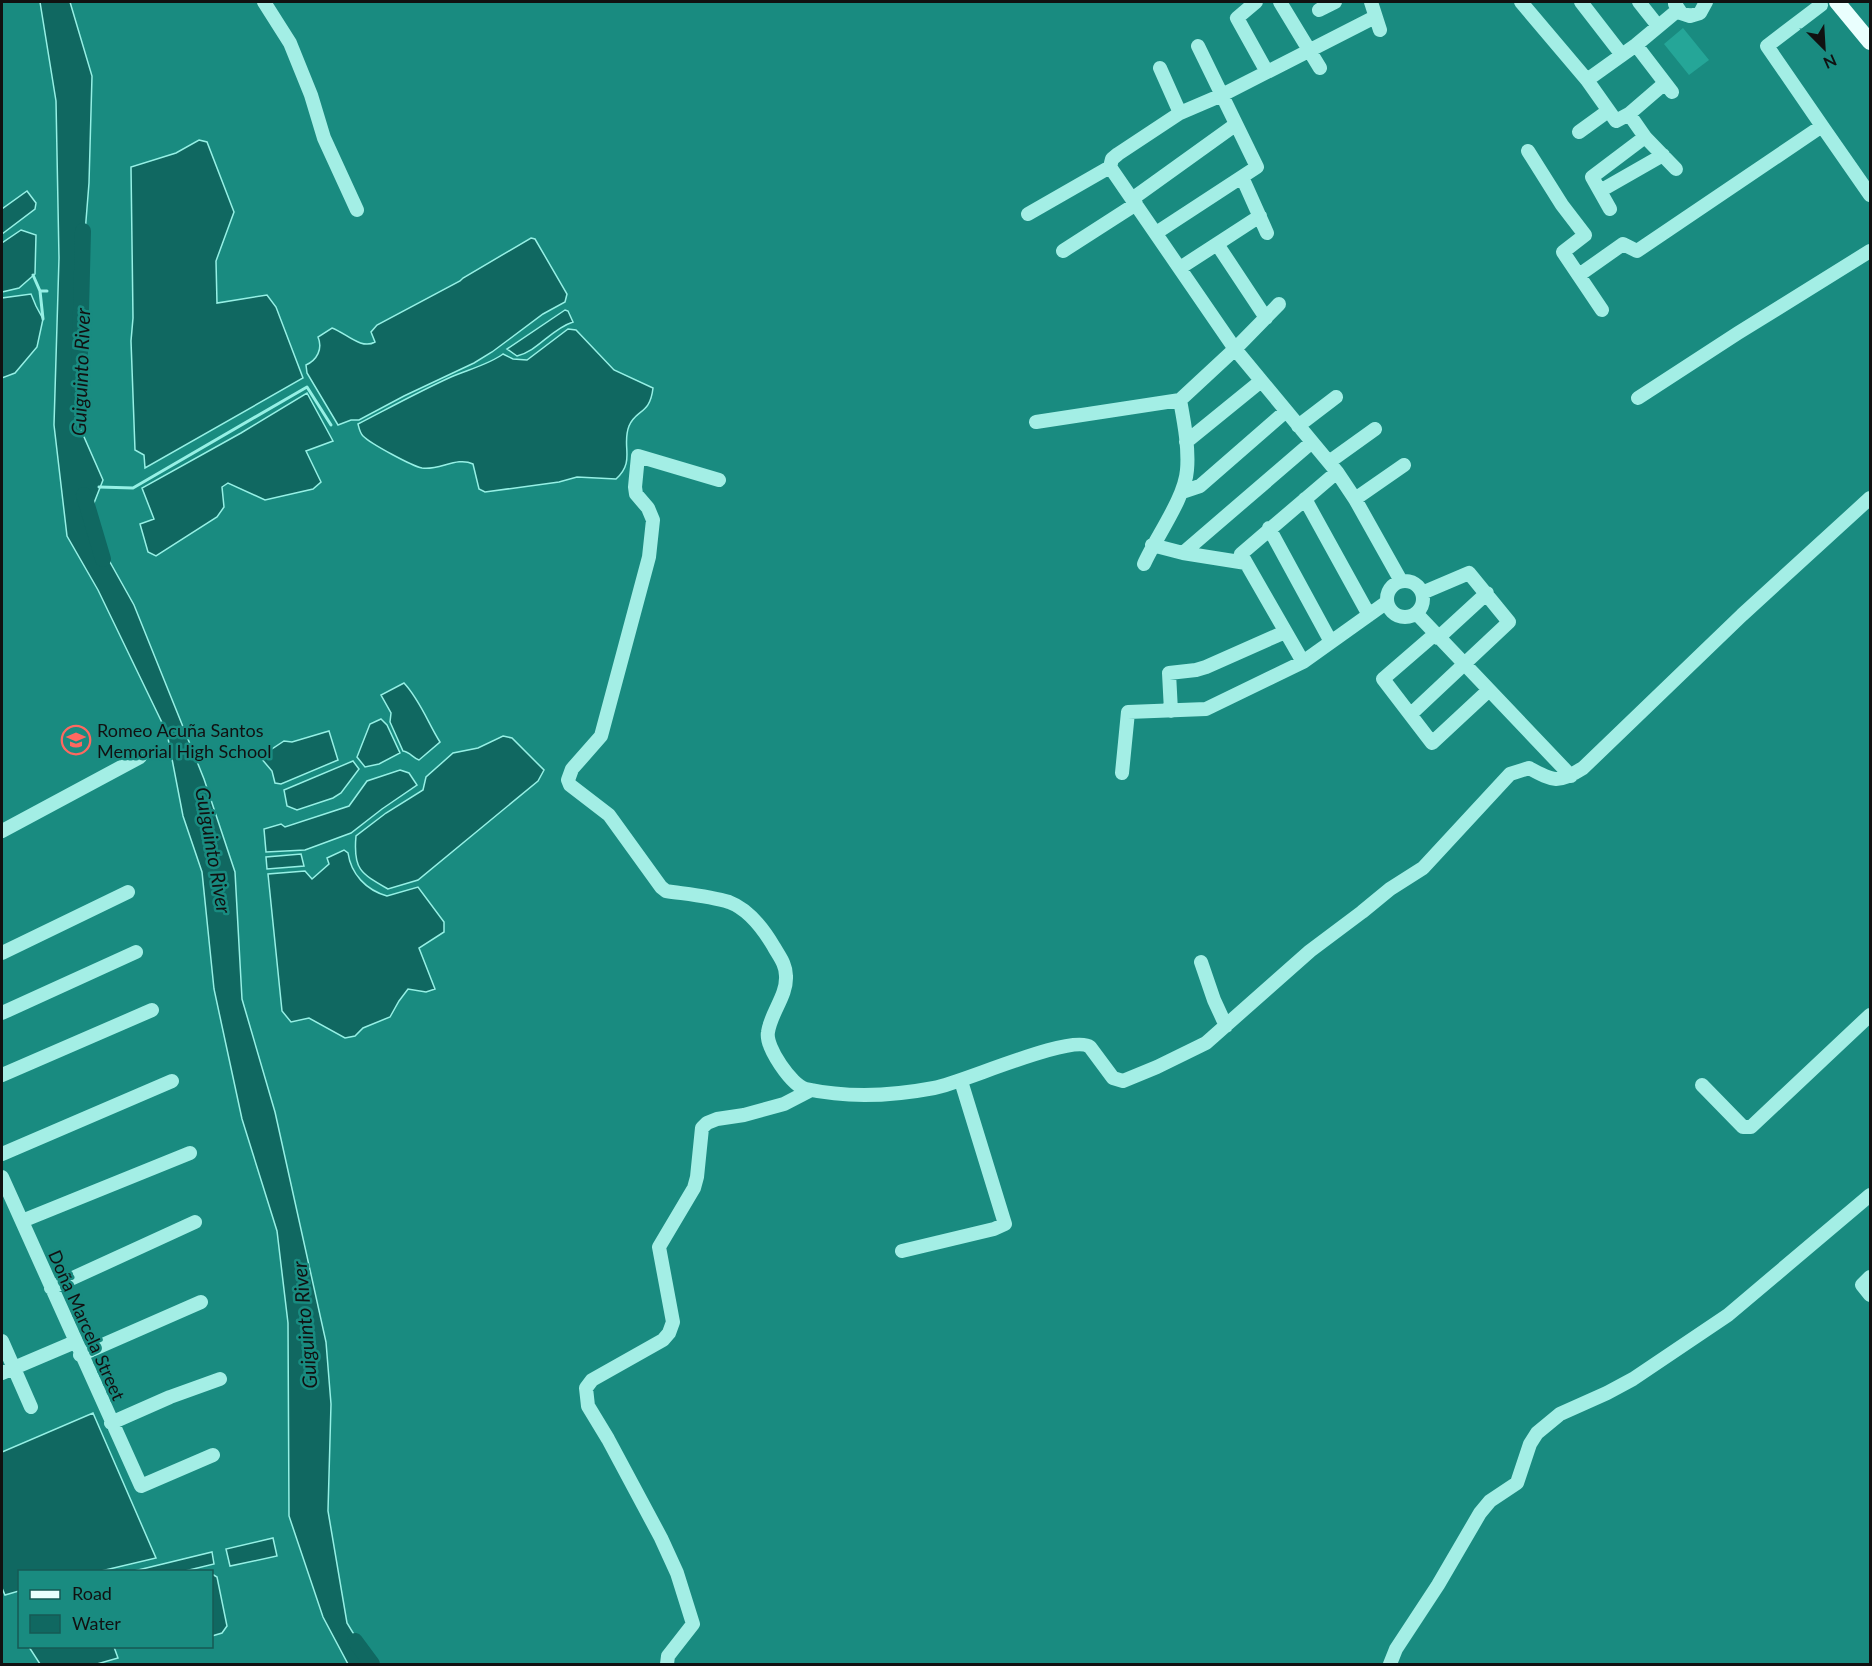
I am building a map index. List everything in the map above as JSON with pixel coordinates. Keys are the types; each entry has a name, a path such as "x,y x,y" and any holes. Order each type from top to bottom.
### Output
{"main road":[{"path":"1829,3 1870,42"}],"street":[{"path":"264,2 290,42 311,95 324,138 357,210"},
{"path":"1256,2 1237,18 1268,72"},
{"path":"1281,2 1320,69"},
{"path":"1319,10 1335,2"},
{"path":"1028,214 1110,167 1112,159 1118,154 1180,113 1222,95 1310,50 1377,23 1371,2"},
{"path":"1521,2 1587,80 1616,122 1669,88 1636,45"},
{"path":"1581,2 1622,55"},
{"path":"1639,2 1659,26"},
{"path":"1587,80 1659,26 1676,6 1685,16 1695,16 1703,10 1706,2"},
{"path":"1829,3 1767,46 1870,195"},
{"path":"1156,233 1257,167 1198,46"},
{"path":"1160,68 1180,113"},
{"path":"1579,132 1608,111"},
{"path":"1629,114 1645,137 1676,169"},
{"path":"1064,251 1134,202 1235,125"},
{"path":"1579,275 1623,244 1637,251 1822,126"},
{"path":"1610,209 1593,177 1645,137"},
{"path":"1528,151 1562,205 1585,235 1563,252 1602,310"},
{"path":"1600,191 1663,155"},
{"path":"1110,167 1235,350 1333,467 1401,581"},
{"path":"1242,177 1267,233"},
{"path":"1180,268 1260,216"},
{"path":"1217,244 1266,318"},
{"path":"1638,398 1870,251"},
{"path":"1036,422 1180,400 1235,350 1279,304"},
{"path":"1186,442 1261,381"},
{"path":"1298,426 1336,398"},
{"path":"1144,564 1182,492 1188,471 1180,400"},
{"path":"1182,492 1200,486 1286,411"},
{"path":"1303,662 1241,554 1305,499 1333,467 1375,429"},
{"path":"1183,553 1312,442"},
{"path":"719,480 639,456 635,487 636,494 648,508 652,520 649,557 601,736 572,769 568,780 570,785 609,815 666,891 729,902 760,926 783,962 786,976 783,994 767,1032 774,1056 799,1086 811,1090 851,1095 912,1092 961,1081 1061,1046 1082,1044 1090,1047 1113,1078 1123,1081 1206,1043 1310,951 1390,889 1423,868 1510,774 1528,768 1549,779 1563,780 1582,768 1742,615 1868,503"},
{"path":"1354,499 1404,465"},
{"path":"1305,499 1369,615"},
{"path":"1269,528 1331,642"},
{"path":"1152,545 1183,553 1246,563"},
{"path":"1411,714 1509,622 1469,573 1422,593"},
{"path":"1401,581 1412,582 1420,588 1422,593 1423,604 1416,613 1407,617 1392,612 1387,602 1389,591 1401,581"},
{"path":"1487,593 1383,679 1432,743 1489,690"},
{"path":"1122,773 1128,712 1206,710 1303,662 1387,602"},
{"path":"1416,613 1571,776"},
{"path":"1171,711 1169,673 1206,667 1286,632"},
{"path":"2,831 140,757"},
{"path":"2,953 128,892"},
{"path":"2,1013 136,952"},
{"path":"1201,962 1226,1026"},
{"path":"2,1075 152,1010"},
{"path":"1702,1085 1743,1127 1751,1127 1870,1015"},
{"path":"2,1154 172,1081"},
{"path":"902,1251 994,1229 1005,1224 961,1081"},
{"path":"667,1665 668,1656 693,1624 690,1613 677,1574 661,1538 588,1406 586,1388 592,1380 663,1340 669,1333 673,1322 659,1247 693,1188 697,1177 704,1125 717,1119 744,1115 784,1104 811,1090"},
{"path":"22,1221 190,1153"},
{"name":"Doña Marcela Street","path":"2,1177 141,1486 213,1455"},
{"path":"1390,1665 1396,1649 1438,1585 1480,1514 1490,1502 1517,1483 1530,1444 1537,1433 1560,1414 1634,1379 1728,1315 1870,1195"},
{"path":"51,1288 195,1222"},
{"path":"1870,1277 1862,1285 1870,1295"},
{"path":"8,1370 77,1348 201,1302"},
{"path":"2,1341 8,1370 31,1407"},
{"path":"111,1423 170,1397 220,1379"}],"green space":[{"path":"1683,28 1709,60 1689,75 1664,44"}],"water":[{"path":"40,2 70,2 92,76 89,183 78,321 81,430 103,480 87,521 134,605 204,779 235,872 242,999 275,1112 326,1342 331,1404 328,1511 347,1623 372,1664 348,1664 323,1617 289,1516 288,1323 277,1231 242,1119 214,989 202,872 183,816 167,733 98,590 67,536 54,425 59,258 56,101"},
{"path":"199,140 207,142 234,212 216,261 217,303 267,295 276,307 303,378 145,468 144,455 135,450 131,341 133,318 131,167 176,153"},
{"path":"27,191 36,203 35,209 2,234 2,209"},
{"path":"21,230 36,235 35,274 19,288 2,292 2,243"},
{"path":"531,238 535,239 567,294 565,302 543,314 474,363 359,420 351,420 338,425 307,373 306,365 316,357 319,350 318,337 332,328 364,344 375,342 371,332 377,325 460,281"},
{"path":"31,294 43,319 37,347 15,373 2,378 2,298"},
{"path":"565,310 568,311 573,322 565,325 532,350 517,356 507,349"},
{"path":"568,329 576,330 614,370 653,388 649,403 629,426 626,440 627,460 616,479 577,477 559,482 485,492 479,489 473,464 461,462 435,468 422,468 367,440 361,433 358,424 416,394 503,354 513,359 527,360"},
{"path":"307,393 333,441 306,451 321,482 313,489 265,500 228,483 222,487 224,507 217,517 156,556 148,552 140,524 154,519 142,488"},
{"path":"404,683 419,704 440,742 419,760 403,751 390,722 391,713 381,695"},
{"path":"381,719 387,725 400,753 379,764 365,767 357,757 370,724"},
{"path":"329,731 338,760 281,784 275,783 272,771 260,757 284,741 292,742"},
{"path":"503,736 512,738 544,770 538,781 418,880 388,889 360,869 356,856 356,836 386,813 423,790 426,777 453,753 478,748"},
{"path":"353,761 359,769 341,793 297,810 287,806 284,790"},
{"path":"400,770 409,773 417,785 351,833 305,850 266,852 264,829 281,824 285,827 349,806 367,781"},
{"path":"344,850 348,853 356,874 372,890 387,896 418,887 444,922 444,932 419,948 435,989 426,992 408,989 390,1017 363,1028 355,1036 345,1038 309,1018 291,1022 282,1011 268,874 305,871 312,879 329,864 327,858"},
{"path":"301,854 304,866 267,869 266,857"},
{"path":"93,1413 156,1558 105,1570 18,1570 18,1591 5,1595 2,1588 2,1452"},
{"path":"273,1538 277,1556 230,1566 226,1549"},
{"path":"212,1552 214,1564 189,1570 138,1570"},
{"path":"213,1575 217,1577 227,1626 222,1633 213,1636"},
{"path":"30,1648 114,1648 118,1658 97,1664 40,1664"}],"waterway":[{"name":"Guiguinto River","path":"79,391 83,231"},
{"path":"33,275 40,291 43,319"},
{"path":"40,291 47,291"},
{"path":"99,487 133,488 307,387 331,425"},
{"name":"Guiguinto River","path":"84,495 103,559"},
{"name":"Guiguinto River","path":"355,1641 372,1664"}],"place":[{"name":"Romeo Acuña Santos Memorial High School","path":"76,740"}]}
